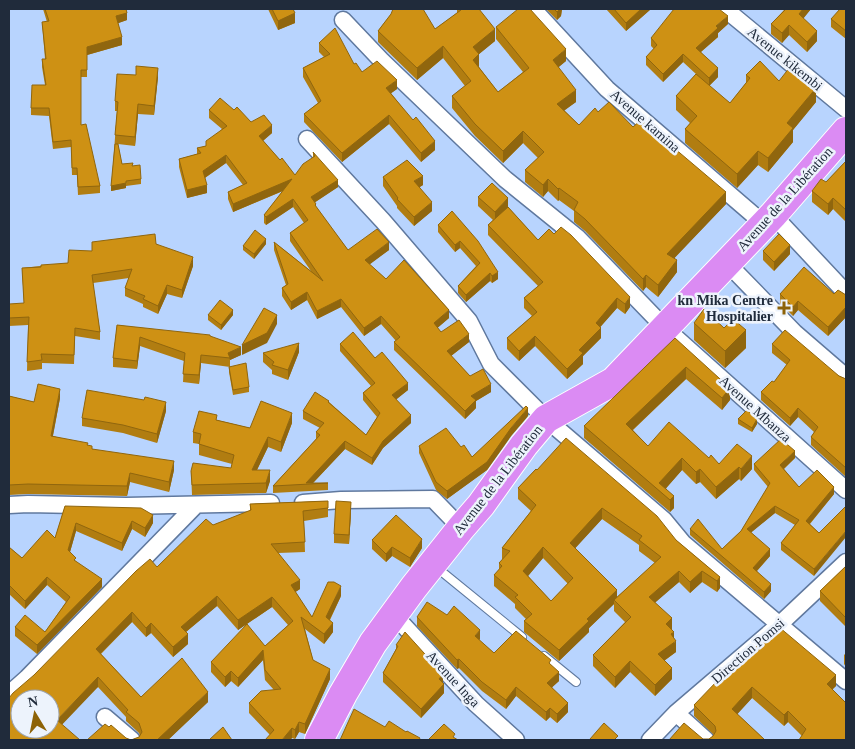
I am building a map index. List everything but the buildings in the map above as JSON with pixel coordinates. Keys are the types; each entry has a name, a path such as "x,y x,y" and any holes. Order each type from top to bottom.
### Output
{"highway":[{"name":"Avenue de la Libération","path":"319,740 368,651 432,564 481,506 524,445 546,420 614,381 769,219 846,131"}],"street":[{"name":"Avenue kamina","path":"533,9 607,88 769,219 846,293"},
{"name":"Avenue kikembi","path":"725,9 846,109"},
{"name":"Avenue Mbanza","path":"343,20 381,60 505,179 578,238 665,328 846,490"},
{"path":"307,139 377,215 468,321 491,364 546,420 664,520 683,543 846,681"},
{"path":"726,263 795,333 846,376"},
{"path":"9,505 195,506 421,498 433,499 461,528"},
{"path":"9,694 27,678 195,506"},
{"name":"Direction Pomsi","path":"650,740 676,713 780,624 846,562"},
{"name":"Avenue Inga","path":"394,615 476,704 516,740"},
{"path":"676,713 706,740"},
{"path":"105,717 132,740"}],"lane":[{"path":"432,564 530,645"},
{"path":"538,651 576,682"}],"place":[{"name":"kn Mika Centre Hospitalier","path":"784,308"}]}
